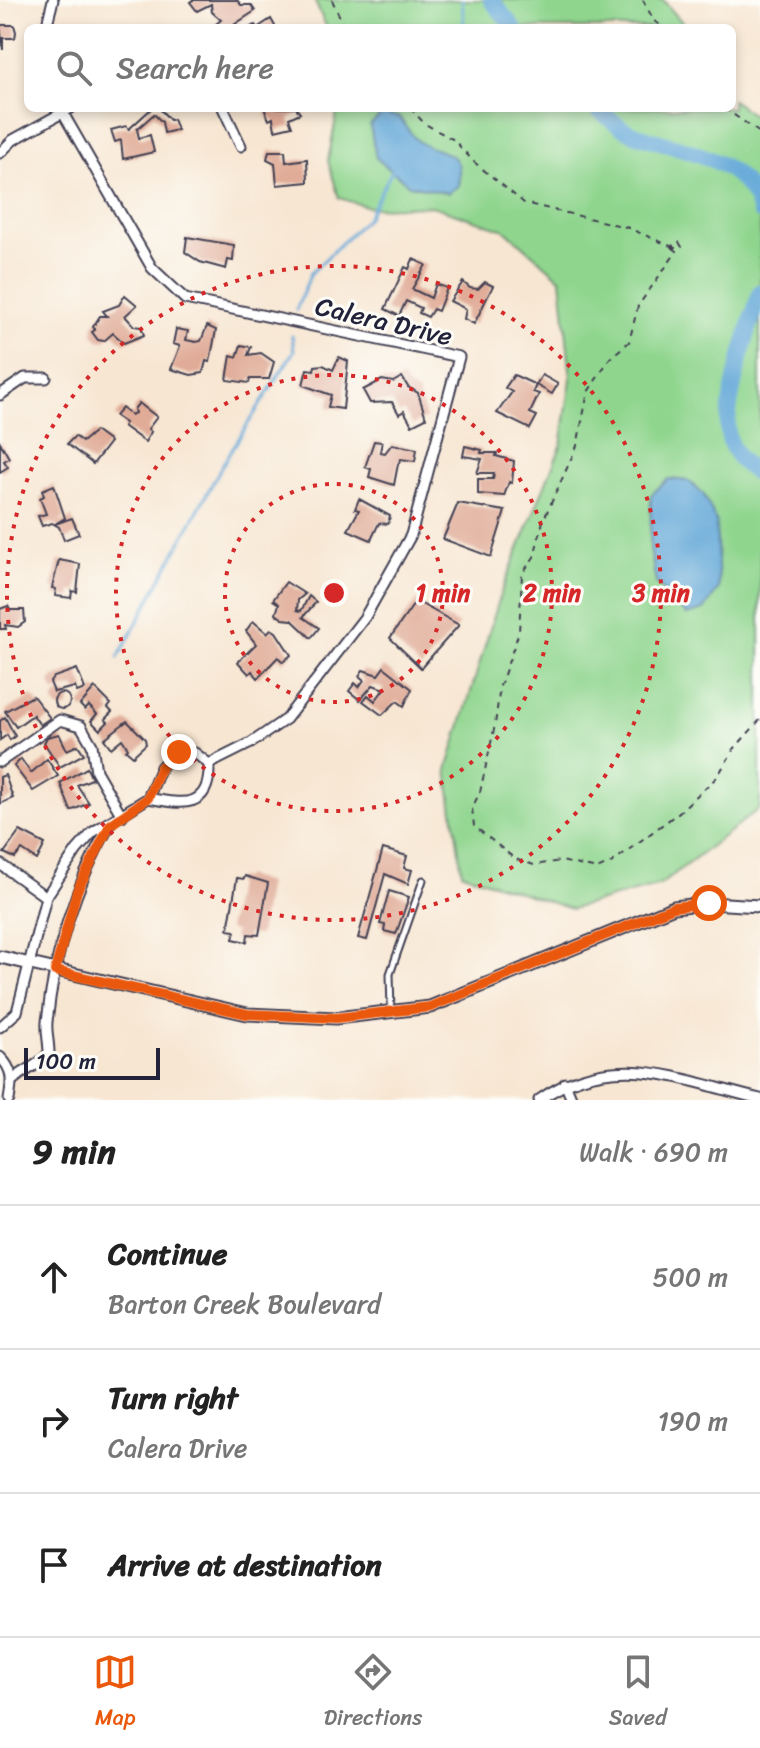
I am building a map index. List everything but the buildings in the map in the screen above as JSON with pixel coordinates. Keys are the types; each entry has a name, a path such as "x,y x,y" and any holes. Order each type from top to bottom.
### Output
{"street":[{"path":"47,24 53,0"},
{"path":"0,153 60,112"},
{"name":"Calera Drive","path":"66,112 152,268 185,299 459,357 411,535 365,617 286,719 251,743 209,764"},
{"path":"225,112 241,146"},
{"path":"0,395 25,378 46,378"},
{"path":"0,762 60,720 81,726 92,745 96,771 122,816"},
{"path":"0,1027 17,1012 46,897 77,850 93,832 110,825 148,798 161,767 170,757 179,752 195,753 209,764 205,791 195,800 181,805 148,798"},
{"path":"13,1080 23,1071 34,1068 49,1053 47,1027 55,971 77,891 110,825"},
{"path":"0,864 46,897"},
{"path":"0,957 261,1015 336,1018 430,1007 674,907 709,903 760,906"},
{"path":"0,1057 8,1065 13,1080 9,1100"},
{"path":"539,1100 565,1083 589,1074 634,1069 760,1099"},
{"path":"565,1083 572,1100"}],"lane":[{"path":"391,1012 390,974 423,880"}],"path":[{"path":"332,0 343,24"},
{"path":"643,0 659,24"},
{"path":"414,112 425,124 454,140 474,162 524,203 626,227 677,251 651,283 638,306 629,342 610,358 588,392 577,446 543,521 534,557 522,574 519,632 500,686 480,792 472,808 474,826 515,859 534,865 561,861 597,869 611,863 678,813 717,777 734,749 760,720"},
{"path":"730,112 760,133"}],"green space":[{"path":"314,0 663,0 684,24 325,24"},
{"path":"736,103 760,120 760,808 660,885 571,909 462,873 447,770 502,590 561,446 571,379 561,279 505,230 432,206 372,208 339,198 328,161 337,112 736,112"}],"water":[{"path":"382,114 399,117 418,141 456,160 459,166 458,186 448,193 409,185 376,158 370,125"},
{"path":"668,479 689,481 704,495 716,520 719,588 704,610 687,615 656,583 650,549 651,495"}],"waterway":[{"path":"462,0 464,24"},
{"path":"491,0 511,24"},
{"path":"600,112 627,131 690,151 726,167 752,193 760,212"},
{"path":"296,310 311,273 367,218 394,167"},
{"path":"760,292 738,366 728,425 729,438 737,455 760,475"},
{"path":"118,658 224,462 294,351 292,336"}],"route":[{"path":"179,752 161,767 148,798 110,825 94,852 77,891 55,971 247,1014 290,1019 336,1018 430,1007 674,907 709,903"}]}
